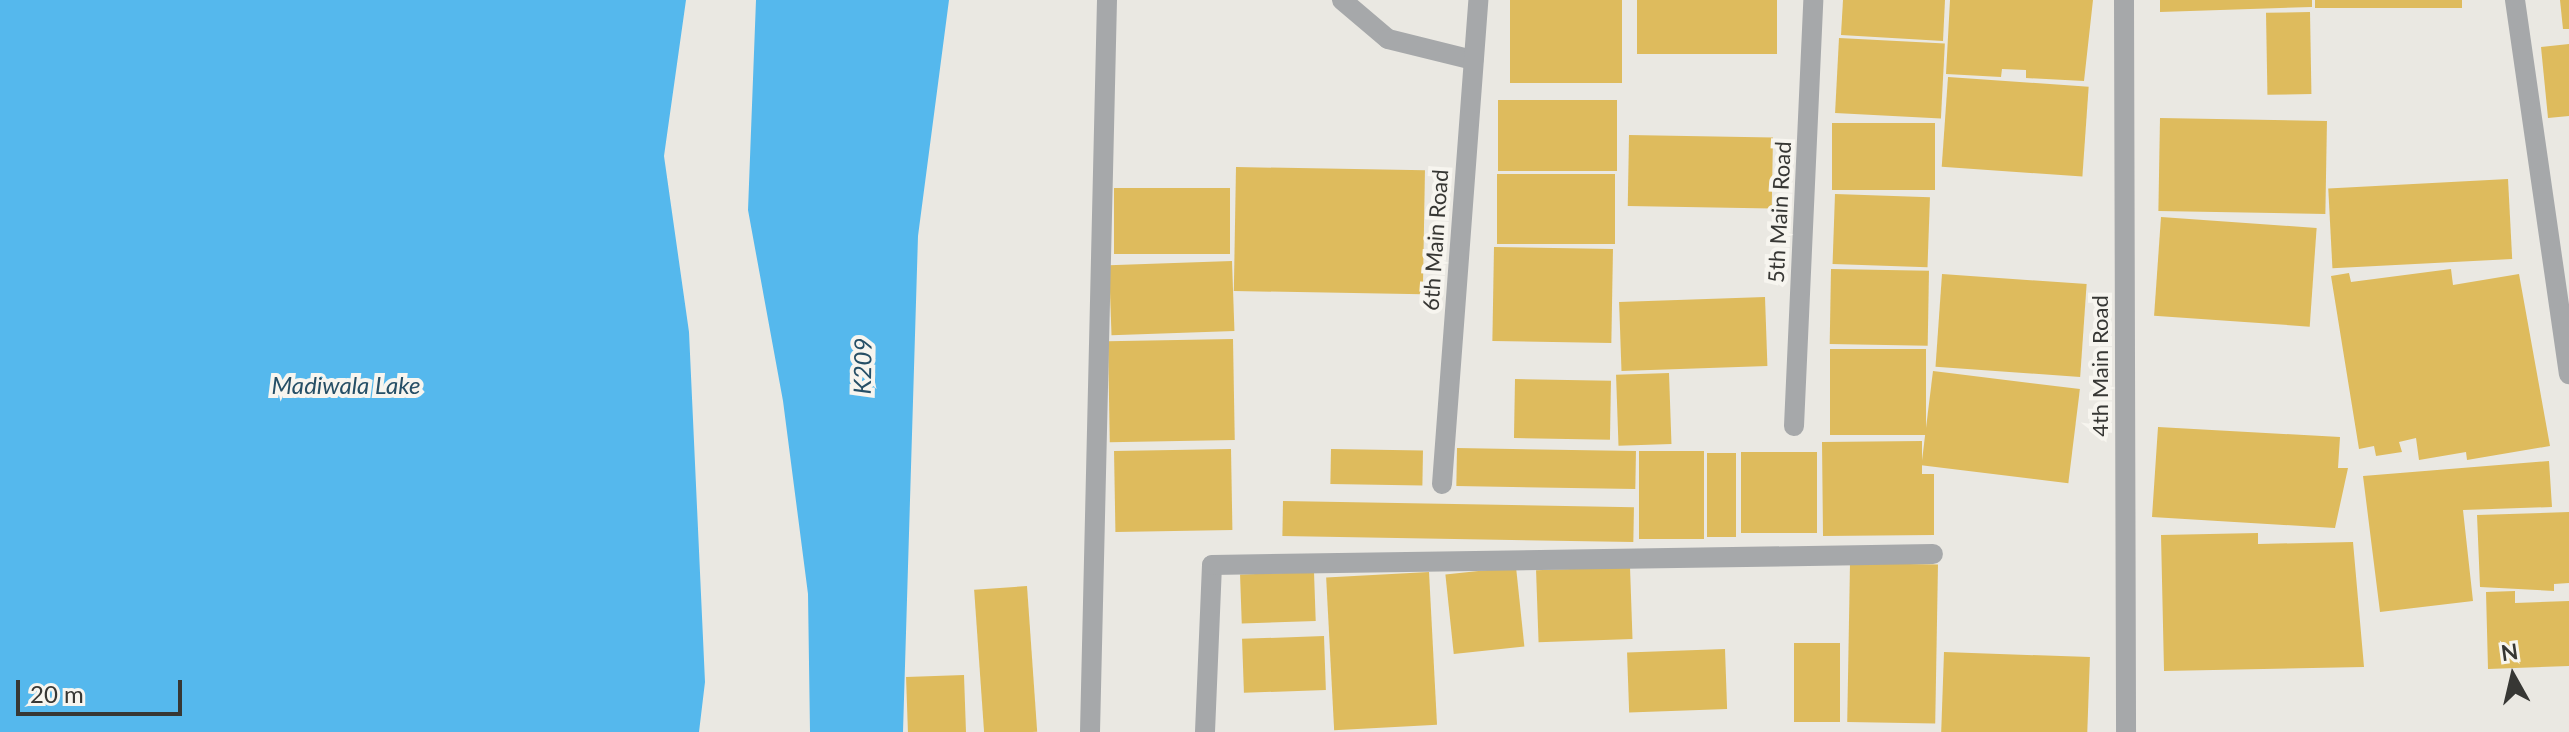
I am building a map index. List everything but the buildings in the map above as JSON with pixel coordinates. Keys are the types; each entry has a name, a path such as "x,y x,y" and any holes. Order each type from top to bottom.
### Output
{"street":[{"path":"1090,732 1107,0"},
{"path":"1342,0 1388,39 1473,60"},
{"name":"6th Main Road","path":"1442,484 1478,0"},
{"name":"5th Main Road","path":"1794,426 1813,0"},
{"name":"4th Main Road","path":"2124,0 2126,732"},
{"path":"2515,0 2561,295 2569,374"},
{"path":"1205,732 1212,565 1933,554"}],"water":[{"name":"Madiwala Lake","path":"0,0 686,0 664,156 689,332 705,682 699,732 0,732"},
{"name":"K209","path":"756,0 949,0 918,236 903,732 810,732 808,594 783,401 748,210"}]}
